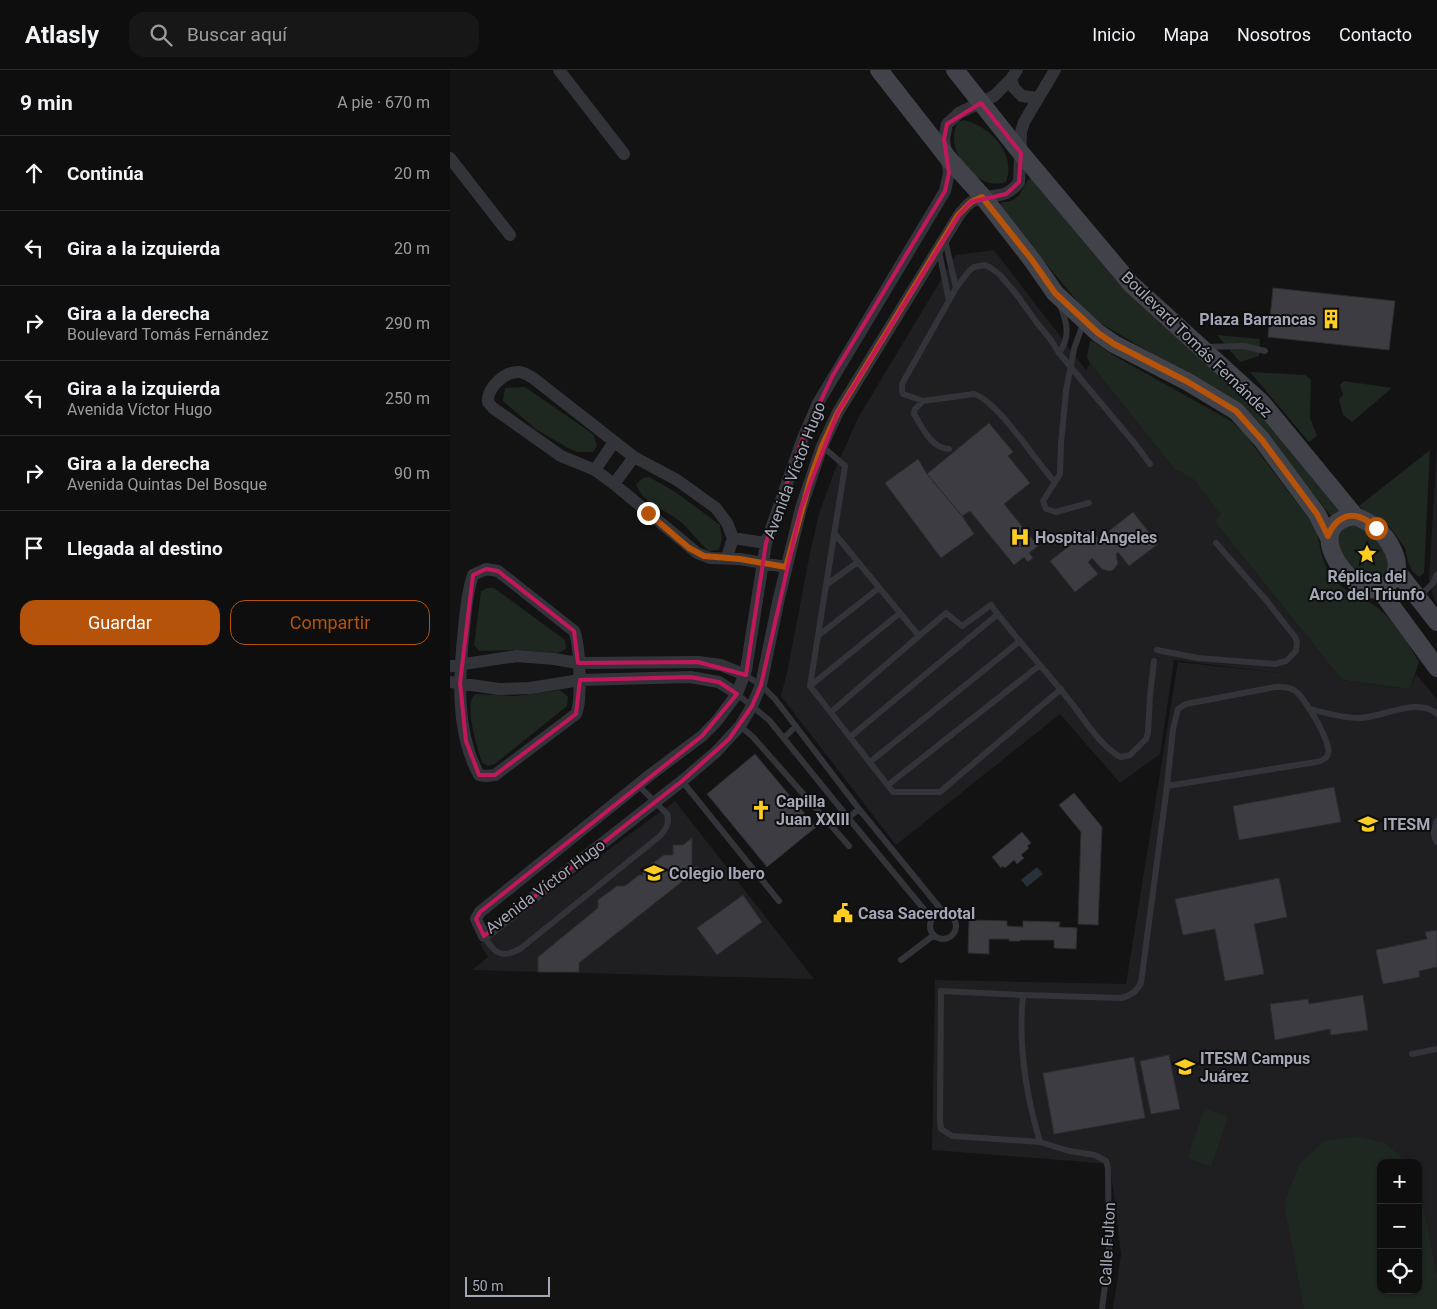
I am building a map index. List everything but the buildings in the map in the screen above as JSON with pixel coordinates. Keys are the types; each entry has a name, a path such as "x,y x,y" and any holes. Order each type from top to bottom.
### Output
{"main road":[{"name":"Boulevard Tomás Fernández","path":"879,70 1032,260 1055,293 1084,321 1114,344 1188,382 1236,411 1262,440 1317,514 1328,536"},
{"name":"Boulevard Tomás Fernández","path":"955,70 1021,153 1131,284 1262,403 1355,516"},
{"path":"1355,516 1372,524 1384,536 1396,560 1394,578 1387,586 1380,590 1370,590 1360,586 1348,575 1335,556 1328,536 1336,522 1346,517 1355,516"},
{"path":"1396,571 1437,622"},
{"path":"1380,590 1437,668"}],"street":[{"path":"559,70 624,154"},
{"path":"982,197 1006,194 1014,189 1019,182 1021,132 1024,122 1055,70"},
{"path":"948,158 944,138 947,124 959,113 994,96 1014,75"},
{"path":"1014,75 1014,88 1022,96 1038,98"},
{"path":"450,158 510,235"},
{"name":"Avenida Víctor Hugo","path":"948,158 949,173 945,191 818,403 803,438 766,543 745,674 737,694 716,722 702,736 650,775 480,912 476,919 484,936 682,781 716,752 740,726 752,706 761,685 786,567 801,508 822,446 838,412 941,242 966,206 982,197"},
{"path":"727,557 733,538 727,523 716,508 677,480 634,457 526,374 520,372 509,374 497,382 489,393 488,402 493,408 561,456 595,470 697,553 710,558 727,557 786,567"},
{"path":"818,403 838,412"},
{"path":"595,470 614,442"},
{"path":"614,484 634,457"},
{"path":"733,538 766,543"},
{"path":"486,569 498,571 574,631 578,639 578,663 580,680 579,709 576,714 495,775 480,775 472,762 466,741 455,683 455,666 468,588 472,575 486,569"},
{"path":"455,666 517,656 578,663 698,662 721,666 745,674"},
{"path":"675,661 675,678"},
{"path":"455,683 498,689 530,688 580,680 690,677 718,682 737,694"},
{"path":"702,736 716,752"},
{"path":"650,775 660,797"}],"lane":[{"path":"941,242 956,288"},
{"path":"941,242 948,301"},
{"path":"1055,482 1002,417 981,396 974,394 923,401 904,394 902,390 902,384 948,301 969,271 974,267 985,265 991,268 1018,295 1059,353 1150,464"},
{"path":"1055,293 1065,316 1068,332 1065,345 1059,353"},
{"path":"1084,321 1074,349 1072,368 1066,391 1060,474 1043,501 1046,509 1056,512 1089,503"},
{"path":"1200,347 1244,346 1265,351"},
{"path":"923,401 915,409 914,414 934,442 945,449 950,449"},
{"path":"822,446 845,466 810,686 893,792 940,792 1061,689"},
{"path":"834,534 919,636"},
{"path":"1158,650 1198,658 1269,665 1286,661 1296,651 1297,642 1295,637 1216,543"},
{"path":"826,585 858,562"},
{"path":"1418,598 1433,583 1437,574"},
{"path":"818,635 879,588"},
{"path":"831,712 946,613 962,626 991,605 1114,754 1120,757 1130,756 1146,739 1148,733 1154,661"},
{"path":"810,686 900,612"},
{"path":"850,737 998,614"},
{"path":"870,762 1020,642"},
{"path":"888,785 1040,665"},
{"path":"745,674 761,685 775,699 944,913 952,917 955,921 956,930 946,939 934,935 930,928 932,919 944,913"},
{"path":"1023,994 1021,1015 1022,1041 1028,1090 1040,1142 952,1136 941,1129 940,1120 941,991 1023,994 1121,998 1130,996 1141,983 1176,712 1181,706 1282,687 1293,689 1309,709 1328,747 1328,755 1322,760 1306,765 1167,786"},
{"path":"737,694 769,720 932,919"},
{"path":"1309,709 1352,718 1374,716 1415,707 1426,707 1437,714"},
{"path":"740,726 753,737 849,846"},
{"path":"784,738 796,726"},
{"path":"682,781 780,901"},
{"path":"484,936 494,951 499,953 507,954 520,949 666,830 668,819 660,797 638,785"},
{"path":"848,818 860,809"},
{"path":"1437,821 1434,830 1437,842"},
{"path":"901,960 934,935"},
{"path":"1412,1054 1437,1049"},
{"name":"Calle Fulton","path":"1040,1142 1102,1158 1106,1161 1109,1179 1109,1255 1102,1309"}],"highlighted area":[{"path":"981,103 1021,153 1019,182 1006,194 971,202 959,215 838,412 801,508 761,685 752,706 729,739 682,781 484,936 476,919 480,912 702,736 737,694 719,682 690,677 580,680 576,714 495,775 479,775 466,741 460,683 473,575 486,569 498,571 574,631 578,663 698,662 746,675 766,543 803,438 833,375 945,191 949,173 944,139 947,124"}],"shaded area":[{"path":"964,120 983,128 999,143 1008,161 1006,182 995,184 984,181 965,166 955,144 954,133 958,122"},
{"path":"1030,178 1032,178 1113,277 1140,304 1255,406 1341,512 1331,516 1252,418 1237,404 1102,324 1083,308 1001,210 1000,205 1002,202 1013,200 1017,197"},
{"path":"994,250 1086,370 1090,363 1174,469 1193,479 1222,514 1214,521 1342,680 1410,689 1416,674 1437,699 1437,1309 1113,1309 1121,1254 1110,1164 932,1150 935,980 1126,984 1178,662 1288,674 1174,660 1160,754 1120,783 1060,714 896,845 781,696 819,514 834,472 858,418 956,255"},
{"path":"1217,335 1260,339 1259,356 1240,362"},
{"path":"1090,341 1231,421 1244,433 1314,525 1323,559 1334,579 1344,588 1374,605 1385,614 1406,641 1419,662 1410,689 1342,680 1214,521 1221,514 1193,479 1174,469 1090,363 1087,357"},
{"path":"1250,372 1305,375 1311,380 1310,418 1317,436 1309,442"},
{"path":"1344,381 1392,388 1352,422 1343,415 1339,399 1343,395 1340,385"},
{"path":"525,387 593,434 597,446 593,452 577,452 568,448 537,430 503,401 505,388"},
{"path":"1437,447 1437,603 1434,599 1429,580"},
{"path":"1430,450 1424,573 1419,577 1412,571 1405,548 1389,526 1380,518 1370,516 1359,506"},
{"path":"649,477 674,491 720,525 722,539 719,550 709,551 676,518 644,497 636,484 643,478"},
{"path":"1345,525 1358,525 1374,535 1389,555 1389,571 1378,580 1371,582 1357,575 1338,550 1337,533"},
{"path":"487,588 494,588 565,640 566,649 558,653 517,650 479,651 474,645 481,591"},
{"path":"560,690 568,697 567,706 495,764 488,766 482,763 472,726 470,706 476,694 515,696"},
{"name":"Colegio Ibero","path":"675,801 814,979 472,970 488,957 480,944"},
{"path":"1037,867 1043,874 1027,887 1021,880"},
{"path":"1205,1108 1228,1117 1211,1167 1187,1158"},
{"path":"1356,1136 1385,1143 1403,1159 1377,1159 1377,1294 1422,1294 1422,1200 1437,1276 1437,1309 1304,1309 1284,1204 1299,1164 1324,1141"}],"place":[{"name":"Plaza Barrancas","path":"1331,319"},
{"name":"Hospital Angeles","path":"1020,537"},
{"name":"Réplica del Arco del Triunfo","path":"1367,554"},
{"name":"Capilla Juan XXIII","path":"761,810"},
{"name":"ITESM","path":"1368,824"},
{"name":"Colegio Ibero","path":"654,873"},
{"name":"Casa Sacerdotal","path":"843,913"},
{"name":"ITESM Campus Juárez","path":"1185,1067"}],"route":[{"path":"648,513 689,548 704,556 710,558 727,557 786,567 811,477 822,446 838,412 958,215 971,202 982,197 1032,260 1055,293 1098,333 1114,344 1188,382 1236,411 1262,440 1317,514 1328,536 1336,522 1346,517 1355,516 1367,521 1376,528"}]}
